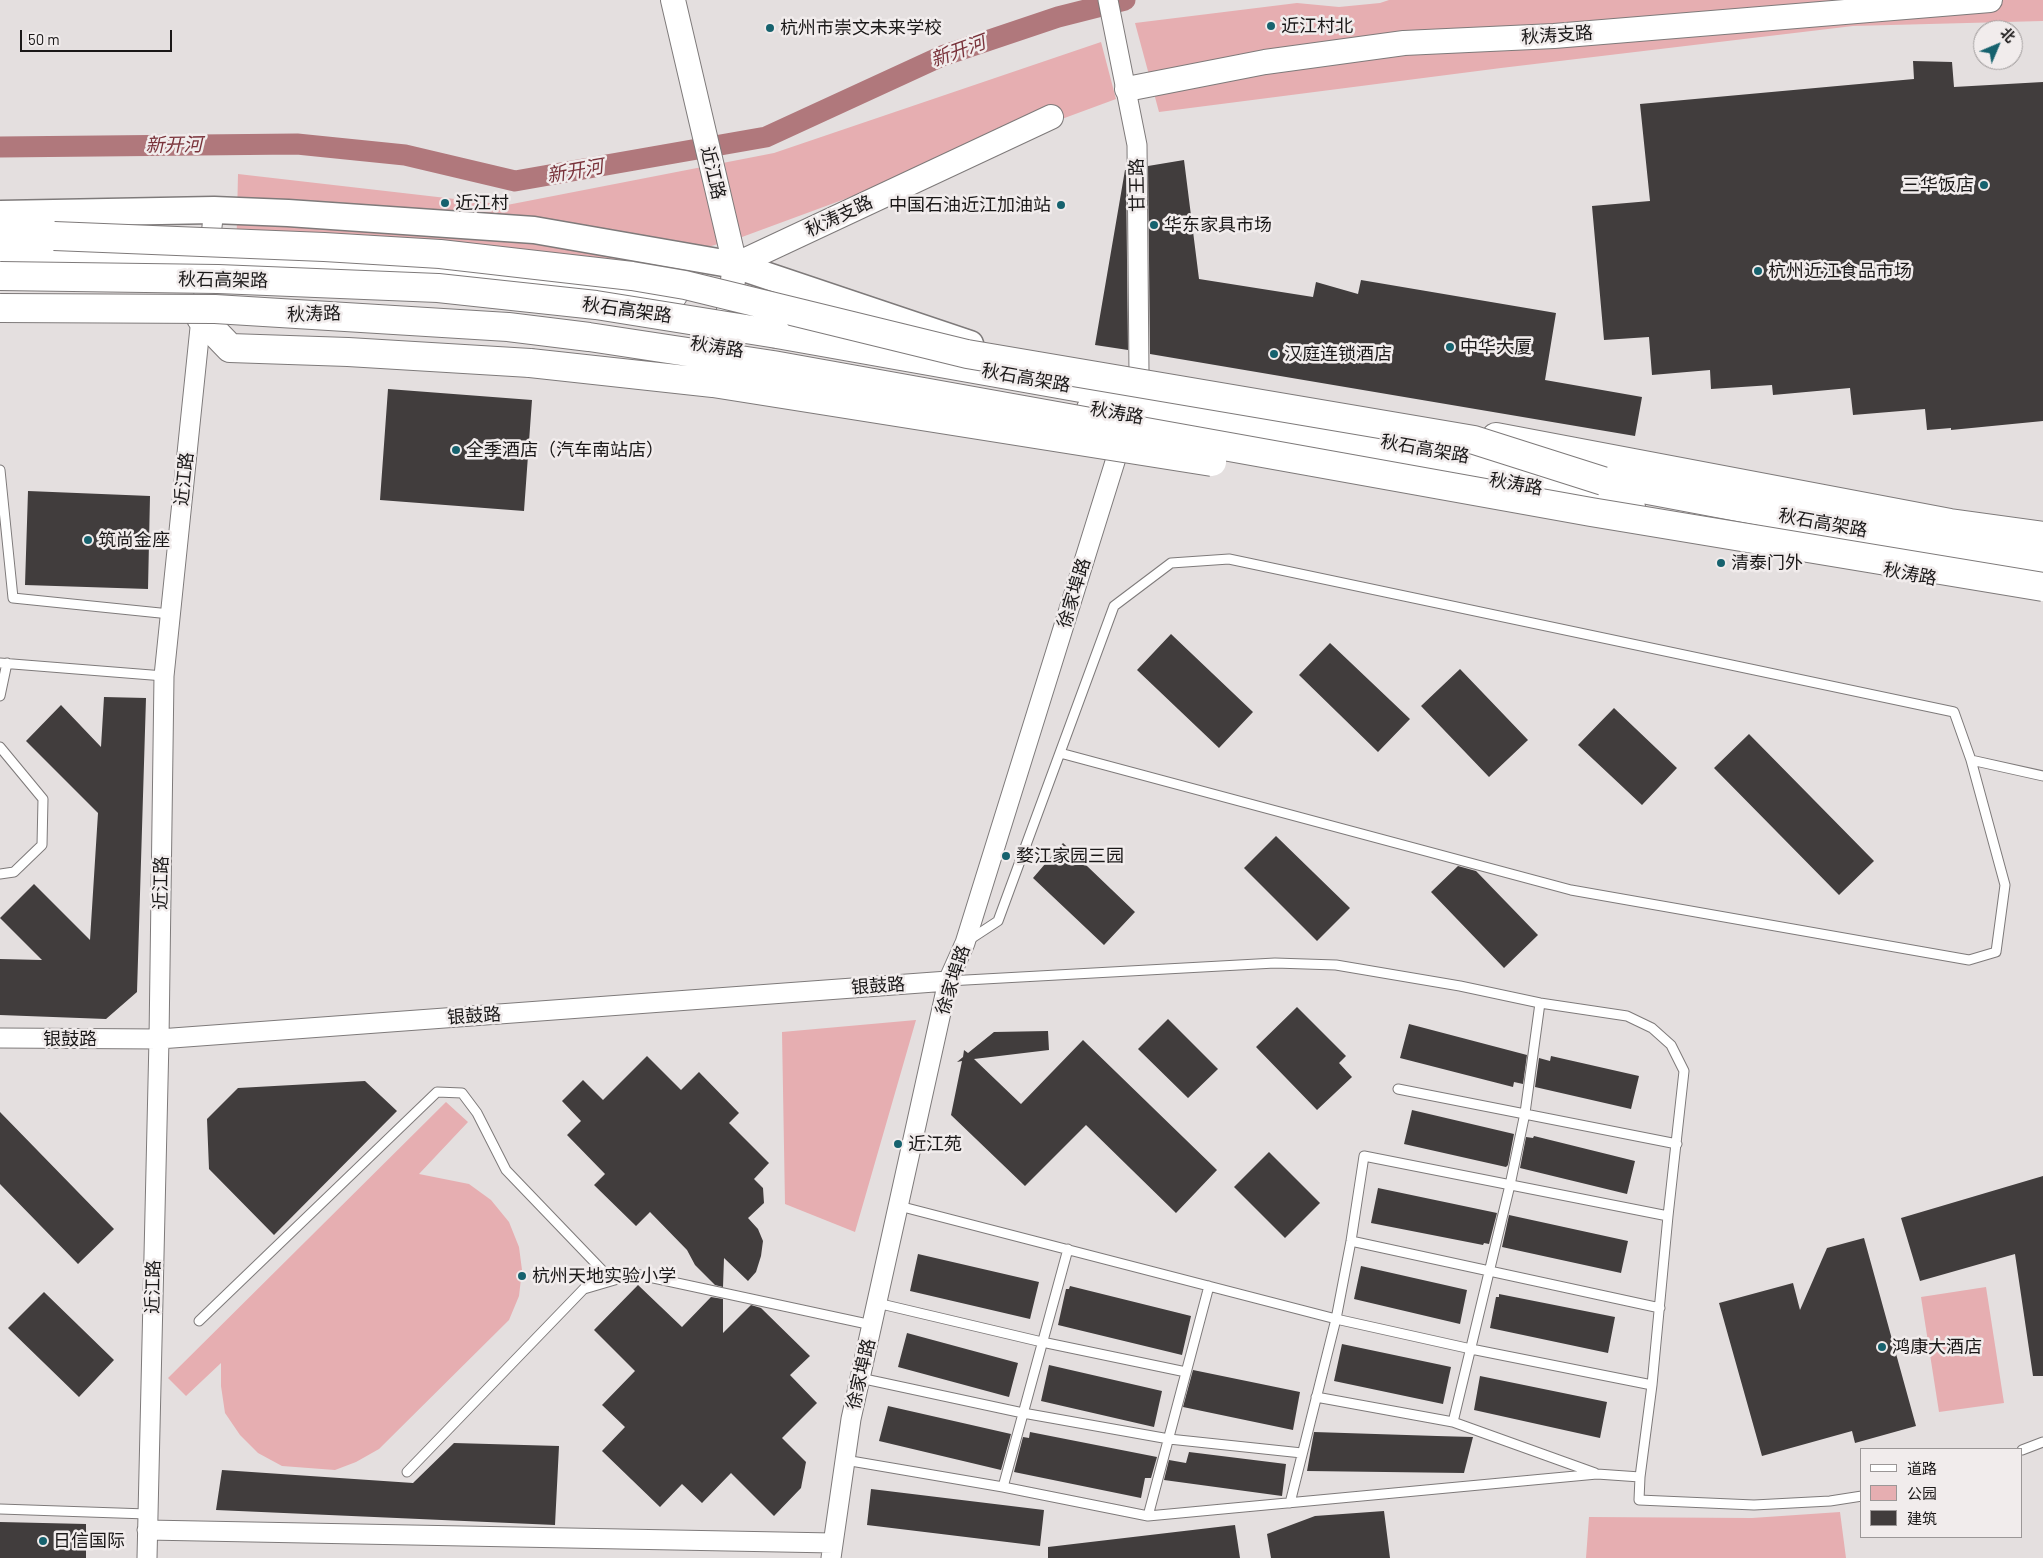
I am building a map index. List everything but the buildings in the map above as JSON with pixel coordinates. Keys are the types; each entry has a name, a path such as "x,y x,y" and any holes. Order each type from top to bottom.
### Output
{"main road":[{"path":"0,214 214,210 298,213 534,230 735,265 976,345"},
{"path":"0,237 54,236 324,247 440,254 632,276 685,285 967,354 1474,440 1603,481"},
{"path":"0,256 208,259 414,268 509,275 682,296 1352,410 1950,524 2043,536"},
{"name":"秋石高架路","path":"0,276 218,279 428,287 596,306 777,334 1603,481 1929,543 2043,559"},
{"name":"秋石高架路","path":"0,308 215,309 498,326 589,337 773,365 1572,508 2043,587"},
{"name":"秋涛路","path":"0,316 200,318 359,313 631,335 724,348 1130,415 1594,498 1906,575 2043,595"},
{"path":"200,318 230,348 348,352 530,363 713,383 1169,456 1289,472 1676,536 1766,541"}],"street":[{"name":"近江路","path":"673,0 735,265 724,348"},
{"name":"甘王路","path":"1108,0 1137,145 1139,374"},
{"name":"秋涛支路","path":"1127,89 1264,62 1404,44 1554,36 1990,0"},
{"name":"秋涛支路","path":"735,265 1051,117"},
{"name":"近江路","path":"147,1558 159,1039 164,676 200,318 214,210"},
{"name":"徐家埠路","path":"832,1550 851,1419 948,981 965,943 1130,415"},
{"name":"银鼓路","path":"0,1038 159,1039 948,981"},
{"path":"147,1522 832,1550"}],"lane":[{"path":"0,470 13,598 170,614"},
{"path":"965,943 998,922 1060,753 1114,606 1171,563 1229,559 1954,712 1971,760 2005,885 1996,952 1968,960 1571,890 1060,753"},
{"path":"0,696 4,663 164,676"},
{"path":"0,747 43,798 42,845 14,872 0,874"},
{"path":"1971,760 2043,776"},
{"path":"948,981 1275,963 1328,965 1460,986 1540,1003 1627,1016 1652,1028 1671,1045 1684,1072 1652,1385 1640,1477 1640,1500 1754,1505 1830,1501 1860,1496"},
{"path":"1453,1422 1510,1185 1525,1114 1540,1003"},
{"path":"1398,1089 1677,1144"},
{"path":"199,1321 437,1092 462,1093 477,1113 506,1170 602,1270 406,1472"},
{"path":"1290,1503 1336,1319 1351,1241 1364,1156 1668,1216"},
{"path":"899,1206 1336,1319 1470,1349 1652,1385"},
{"path":"1351,1241 1660,1308"},
{"path":"1002,1487 1068,1249"},
{"path":"584,1289 635,1274 872,1325"},
{"path":"1148,1516 1210,1286"},
{"path":"877,1303 1042,1342 1186,1372"},
{"path":"860,1378 1023,1413 1168,1439 1302,1453"},
{"path":"1316,1397 1453,1422 1597,1474"},
{"path":"2023,1450 2043,1442"},
{"path":"845,1460 1002,1487 1148,1516 1597,1474 1640,1477"},
{"path":"0,1508 147,1522"}],"green space":[{"path":"1389,0 2043,0 2043,21 1973,20 1973,23 1853,26 1501,68 1159,112 1135,23 1297,3 1339,7 1380,3"},
{"path":"1101,42 1116,99 742,237 602,278 236,263 238,174 507,205 774,153"},
{"path":"916,1020 855,1232 785,1204 782,1032"},
{"path":"446,1102 468,1122 419,1174 469,1184 491,1200 509,1222 519,1247 522,1270 519,1296 509,1320 379,1449 356,1462 335,1470 282,1466 258,1453 240,1435 225,1413 221,1386 221,1363 186,1396 168,1378"},
{"path":"1986,1287 2004,1403 1939,1412 1921,1297"},
{"path":"1840,1512 1846,1558 1586,1558 1589,1517 1752,1518"}],"waterway":[{"name":"新开河","path":"0,147 297,144 405,155 515,181 766,137 942,56 1058,17 1125,0"}],"place":[{"name":"近江村北","path":"1271,26"},
{"name":"杭州市崇文未来学校","path":"770,28"},
{"name":"三华饭店","path":"1984,185"},
{"name":"近江村","path":"445,203"},
{"name":"中国石油近江加油站","path":"1061,205"},
{"name":"华东家具市场","path":"1154,225"},
{"name":"杭州近江食品市场","path":"1758,271"},
{"name":"中华大厦","path":"1450,347"},
{"name":"汉庭连锁酒店","path":"1274,354"},
{"name":"全季酒店（汽车南站店）","path":"456,450"},
{"name":"筑尚金座","path":"88,540"},
{"name":"清泰门外","path":"1721,563"},
{"name":"婺江家园三园","path":"1006,856"},
{"name":"近江苑","path":"898,1144"},
{"name":"杭州天地实验小学","path":"522,1276"},
{"name":"鸿康大酒店","path":"1882,1347"},
{"name":"日信国际","path":"43,1541"}]}
